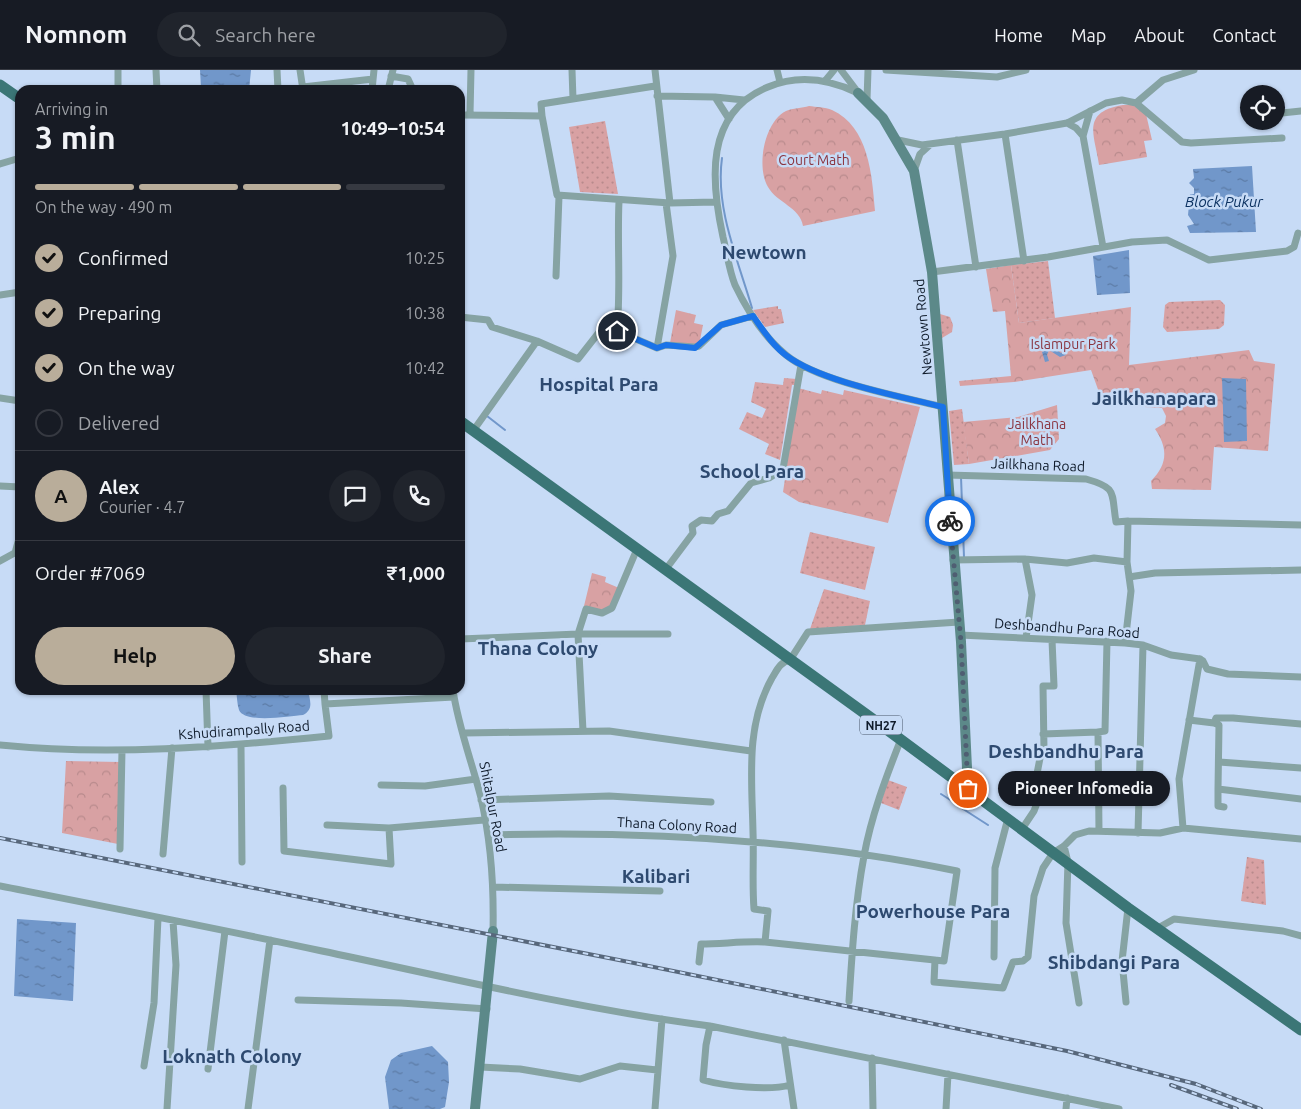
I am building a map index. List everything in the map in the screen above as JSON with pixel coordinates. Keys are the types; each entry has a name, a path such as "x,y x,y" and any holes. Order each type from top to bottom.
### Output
{"main road":[{"path":"0,85 15,96"},
{"name":"NH27","path":"465,425 1008,818 1128,908 1301,1030"}],"street":[{"path":"118,70 118,85"},
{"path":"156,70 157,85"},
{"path":"277,70 278,85"},
{"path":"300,70 302,85"},
{"path":"372,85 374,70"},
{"path":"470,114 471,70"},
{"path":"572,70 573,99"},
{"path":"655,70 655,86 673,256 657,348"},
{"path":"777,70 780,82"},
{"path":"825,81 834,70"},
{"path":"841,70 858,93"},
{"path":"868,70 868,100"},
{"path":"886,70 996,73 1026,70"},
{"path":"1136,103 1164,80 1194,70"},
{"path":"392,73 408,79 411,85"},
{"path":"858,93 840,84 799,78 780,82 756,92 744,100 729,119 722,132 716,154 715,202 734,282 753,316 772,341 787,356 829,376 943,407"},
{"path":"331,85 373,79"},
{"path":"556,276 559,196 555,191 540,104 655,86"},
{"name":"Newtown Road","path":"858,93 868,100 898,140 914,172 932,272 960,634 968,789"},
{"path":"657,96 716,97 744,100"},
{"path":"716,97 729,119"},
{"path":"898,140 931,144 1067,123 1106,103 1122,100 1136,103 1182,142 1282,138"},
{"path":"1285,113 1301,111"},
{"path":"1090,112 1083,136 1103,247"},
{"path":"465,114 542,116"},
{"path":"1067,123 1083,136"},
{"path":"1005,134 1024,261"},
{"path":"957,140 976,267"},
{"path":"914,172 920,154 931,144"},
{"path":"0,164 15,160"},
{"path":"559,196 668,203 715,202"},
{"path":"617,331 620,292 618,251 619,201"},
{"path":"932,272 1024,261 1103,247 1167,240 1209,260 1287,251 1294,247 1298,233"},
{"path":"0,295 15,293"},
{"path":"465,318 488,320 492,327 538,341 578,359 600,331 617,331 657,348 666,345 699,346 721,325 753,316"},
{"path":"474,431 538,341"},
{"path":"666,569 692,535 692,526 700,520 712,520 718,514 728,511 751,483 769,478 783,469 802,364"},
{"path":"0,398 15,400"},
{"name":"Jailkhana Road","path":"947,476 1086,478 1106,484 1111,490 1116,522 1128,521"},
{"path":"0,486 15,487"},
{"path":"1125,642 1130,591 1127,562 1128,521 1301,525"},
{"path":"583,731 578,634 586,609 602,613 612,608 637,548"},
{"path":"0,561 15,553"},
{"path":"953,560 1025,559 1067,563 1094,558 1127,562"},
{"path":"1025,559 1032,596 1026,638"},
{"path":"1128,577 1155,573 1301,570"},
{"path":"765,942 768,911 754,909 751,751 756,716 764,692 779,666 784,661 790,660 808,632 959,622"},
{"path":"465,639 578,634 668,634"},
{"name":"Deshbandhu Para Road","path":"960,634 1052,640 1125,642 1143,645 1170,655 1200,659"},
{"path":"1022,829 1034,811 1043,786 1035,784 1041,753 1044,750 1043,686 1054,686 1052,640"},
{"path":"1043,734 1105,731 1107,641"},
{"path":"1138,833 1143,645"},
{"path":"1200,659 1207,669 1228,674 1301,677"},
{"path":"1183,828 1179,779 1200,659"},
{"path":"206,695 208,747"},
{"path":"324,695 325,704 441,695"},
{"name":"Shitalpur Road","path":"454,695 488,835 494,887 494,931"},
{"name":"Kshudirampally Road","path":"0,745 48,749 122,750 241,745 329,736 325,704"},
{"path":"1214,723 1216,718 1233,718 1301,724"},
{"path":"1189,720 1219,725 1218,806 1224,807"},
{"path":"464,733 609,731 751,751"},
{"path":"1098,732 1099,831"},
{"path":"849,1001 852,951 864,855 883,789 901,740"},
{"path":"241,745 242,862"},
{"path":"164,854 172,748"},
{"path":"120,849 122,750"},
{"path":"1219,762 1301,768"},
{"path":"381,785 424,786 476,779"},
{"path":"283,788 284,851 391,864 389,828"},
{"path":"1218,789 1301,799"},
{"path":"481,800 609,796 711,802"},
{"path":"994,957 995,868 1008,818"},
{"path":"328,825 389,828 484,820"},
{"path":"699,962 701,944 719,945 728,941 765,942 935,960 934,982 1003,988 1013,962 1028,957 1034,914 1034,896 1043,868 1053,852 1064,846 1075,835 1099,831 1160,833 1183,828 1301,839"},
{"name":"Thana Colony Road","path":"488,835 583,832 753,842 864,855 957,871 944,961 935,960"},
{"path":"1064,846 1068,862 1066,924 1079,1003"},
{"path":"0,886 270,940 489,987 662,1020 710,1026 784,1040 1119,1109"},
{"path":"494,887 660,891"},
{"path":"1126,1002 1122,961 1128,908"},
{"path":"144,1066 154,1003 158,918"},
{"path":"1158,928 1174,920 1283,932 1301,936"},
{"path":"167,1109 176,965 173,921"},
{"path":"208,1069 225,931"},
{"path":"475,1109 494,931"},
{"path":"248,1109 270,940"},
{"path":"298,1000 400,1003 487,1009"},
{"path":"655,1109 662,1020"},
{"path":"710,1026 703,1080 742,1088 790,1085"},
{"path":"784,1040 794,1109"},
{"path":"872,1058 873,1109"},
{"path":"480,1067 520,1068 580,1079 620,1066 657,1070"},
{"path":"946,1109 948,1074"},
{"path":"1066,1109 1067,1098"}],"green space":[{"path":"1134,105 1146,114 1152,140 1144,141 1147,157 1099,165 1093,135 1095,119 1109,108"},
{"name":"Court Math","path":"809,106 832,110 854,128 861,140 870,168 875,211 803,226 798,214 768,187 764,178 763,157 767,135 772,125 786,111"},
{"path":"605,121 618,194 580,192 569,127"},
{"path":"1048,261 1055,318 1019,323 1011,265"},
{"name":"Islampur Park","path":"1011,265 1019,323 1131,307 1129,365 1249,350 1254,361 1275,364 1268,451 1214,447 1211,490 1152,489 1151,481 1161,468 1164,456 1162,443 1155,429 1165,423 1166,416 1162,408 1127,406 1124,394 1119,390 1100,395 1091,370 1014,382 960,386 959,381 1011,376 1005,311 993,312 986,269"},
{"path":"1220,300 1225,305 1224,325 1219,329 1167,332 1163,327 1165,305 1169,302"},
{"path":"778,306 778,309 781,309 784,323 765,327 753,310"},
{"path":"676,310 696,315 694,323 703,325 700,340 697,344 670,343"},
{"path":"940,314 950,317 953,325 952,332 942,338"},
{"path":"784,378 797,379 796,385 792,385 780,460 765,454 769,444 739,429 747,412 762,418 766,409 751,402 755,382 783,385"},
{"path":"798,388 821,394 822,390 843,395 844,390 920,407 888,523 799,502 783,492 786,472 784,471"},
{"name":"Jailkhana Math","path":"1057,405 1059,439 1050,450 969,464 963,422 1018,417"},
{"path":"962,409 969,464 954,465 949,411"},
{"path":"810,532 875,547 865,590 800,573"},
{"path":"592,573 606,577 605,582 619,588 610,607 601,610 584,606"},
{"path":"824,589 870,601 865,625 810,629"},
{"path":"66,761 120,762 118,844 62,833"},
{"path":"888,780 907,787 899,810 881,803"},
{"path":"1247,857 1264,860 1266,905 1241,901"}],"water":[{"path":"200,70 251,70 250,85 201,85"},
{"name":"Block Pukur","path":"1252,166 1256,232 1190,233 1187,226 1194,224 1188,215 1190,194 1194,194 1194,188 1189,183 1194,178 1193,169"},
{"path":"1129,250 1130,293 1097,295 1093,256"},
{"path":"1051,346 1061,353 1064,351 1066,355 1060,357 1049,350 1047,355 1049,361 1045,362 1042,352"},
{"path":"1222,378 1246,379 1247,441 1224,442"},
{"path":"236,695 309,695 310,707 303,715 258,718 243,714 239,710"},
{"path":"17,919 76,923 73,1001 14,996"},
{"path":"432,1046 448,1062 449,1082 445,1107 440,1109 389,1109 385,1077 391,1060 401,1053"}],"waterway":[{"path":"722,158 721,177 725,215 752,308"},
{"path":"487,416 505,430"},
{"path":"961,477 964,557"},
{"path":"941,794 955,803"},
{"path":"960,807 988,825"}],"railway":[{"path":"0,838 634,963 1067,1051 1196,1084 1261,1109"},
{"path":"1171,1085 1237,1109"}],"way so far":[{"path":"950,521 961,642 968,789"}],"place":[{"name":"Pioneer Infomedia","path":"968,789"}],"district":[{"name":"Newtown","path":"764,252"},
{"name":"Hospital Para","path":"599,384"},
{"name":"Jailkhanapara","path":"1154,398"},
{"name":"School Para","path":"752,471"},
{"name":"Thana Colony","path":"538,648"},
{"name":"Deshbandhu Para","path":"1066,751"},
{"name":"Kalibari","path":"656,876"},
{"name":"Powerhouse Para","path":"933,911"},
{"name":"Shibdangi Para","path":"1114,962"},
{"name":"Loknath Colony","path":"232,1056"}],"route":[{"path":"617,331 657,348 666,345 695,348 717,327 753,316 772,341 787,356 802,364 829,376 943,407 950,521"}]}
